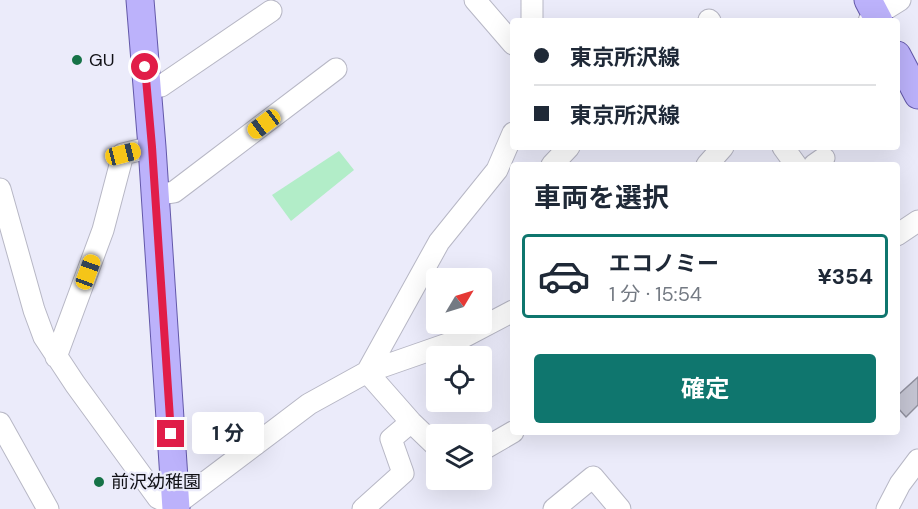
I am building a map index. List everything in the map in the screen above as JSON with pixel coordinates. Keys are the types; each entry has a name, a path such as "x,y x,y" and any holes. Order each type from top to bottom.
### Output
{"main road":[{"path":"140,0 152,147 174,508"},
{"path":"900,61 918,95"}],"street":[{"path":"475,0 510,41"},
{"path":"532,0 532,18"},
{"path":"873,14 900,0"},
{"path":"147,89 161,86 271,11"},
{"path":"155,195 174,192 336,69"},
{"path":"367,372 440,242 497,170 510,140"},
{"path":"56,357 103,230 123,154 152,147"},
{"path":"555,162 566,150"},
{"path":"710,162 720,150"},
{"path":"0,189 6,233 44,337 158,498 174,508 309,404 367,372 456,341 510,313"},
{"path":"900,233 918,221"},
{"path":"367,372 426,436"},
{"path":"363,509 403,473 391,439 411,422"},
{"path":"0,423 48,509"},
{"path":"492,444 510,434"},
{"path":"887,509 900,484 918,460"},
{"path":"554,509 593,477 620,509"}],"green space":[{"path":"339,151 354,170 291,221 272,195"}],"building":[{"path":"918,377 918,405 906,417 900,410 900,393"}],"place":[{"name":"GU","path":"77,60"},
{"name":"前沢幼稚園","path":"99,482"}],"route":[{"path":"145,67 171,434"}]}
